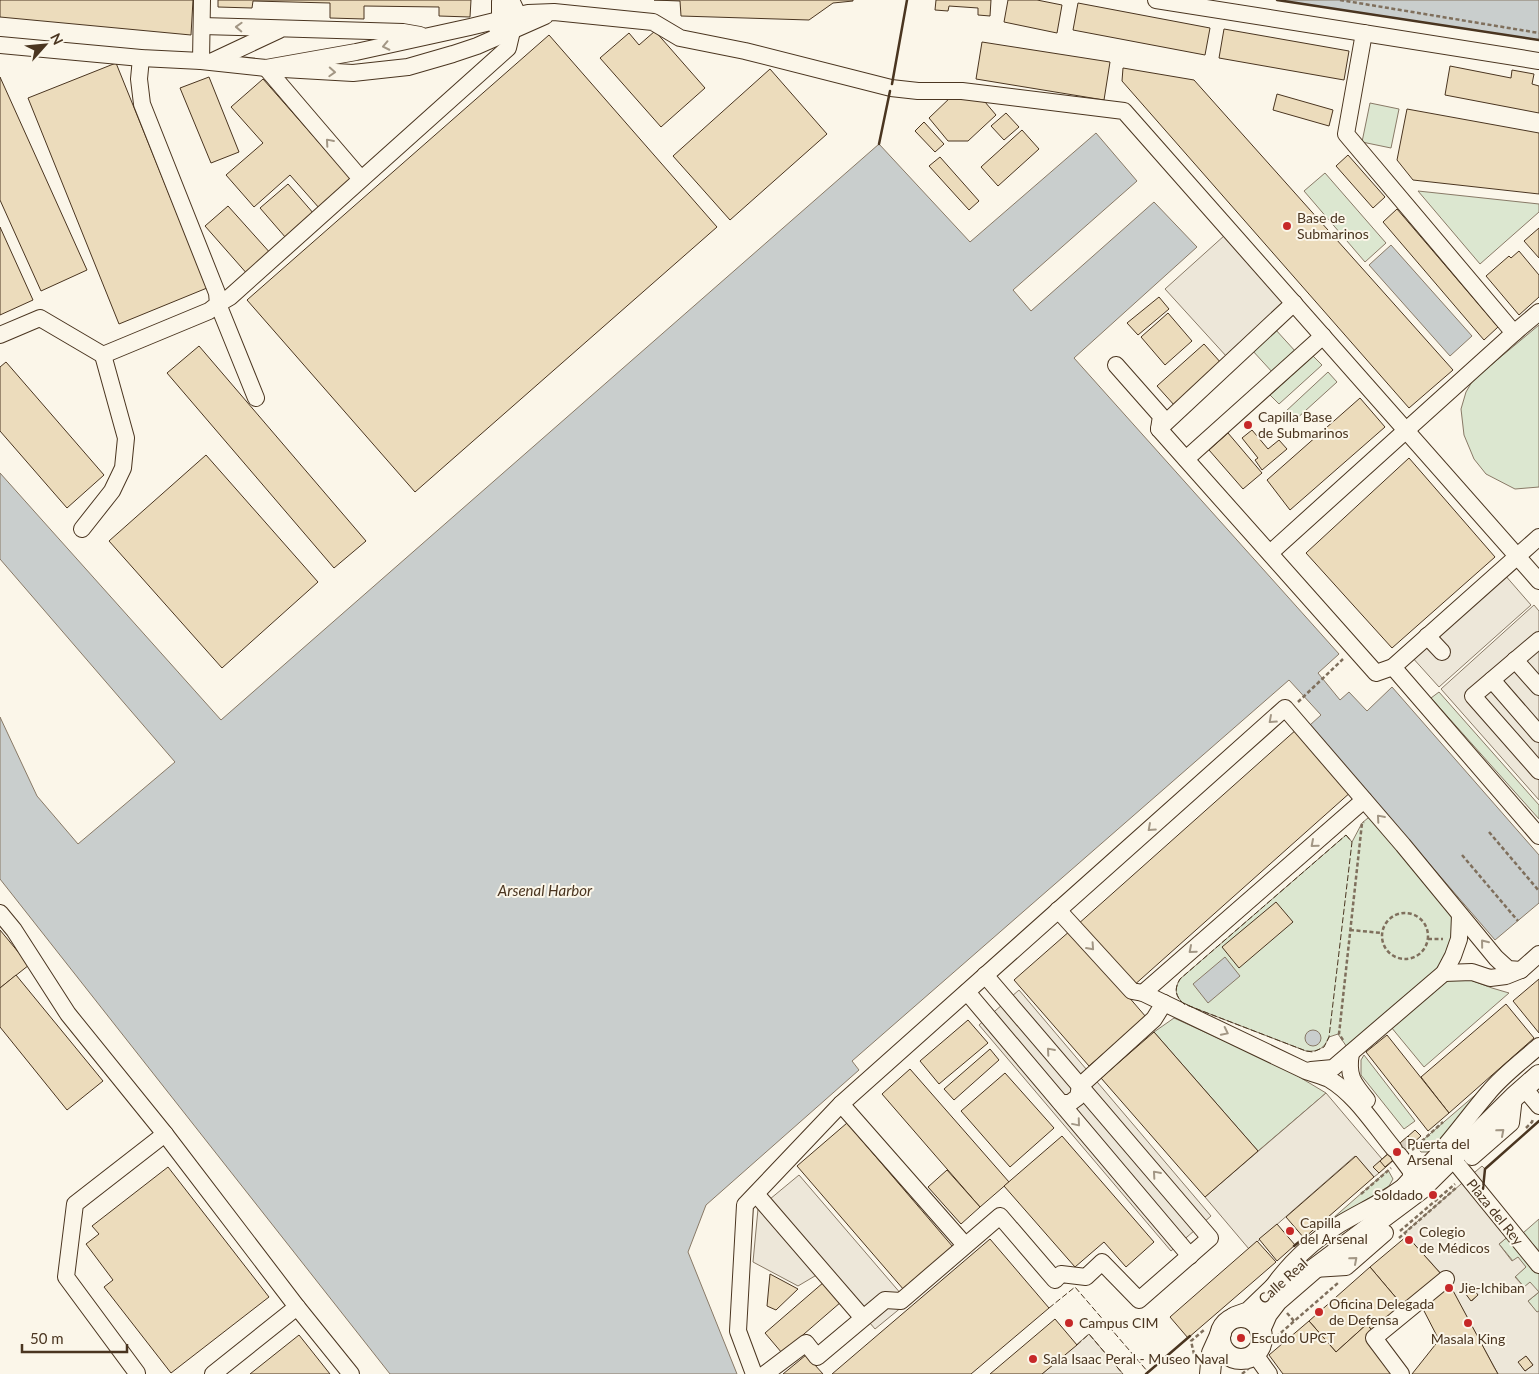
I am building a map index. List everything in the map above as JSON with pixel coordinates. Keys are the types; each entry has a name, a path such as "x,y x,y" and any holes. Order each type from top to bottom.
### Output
{"main road":[{"name":"Calle Real","path":"1235,1318 1248,1312 1306,1260 1328,1244 1406,1193 1432,1180 1443,1158 1496,1099 1539,1060"},
{"name":"Calle Real","path":"1443,1158 1539,1075"},
{"name":"Calle Real","path":"1260,1330 1271,1307 1406,1193"},
{"path":"1210,1374 1212,1353 1220,1332 1226,1323 1235,1318 1249,1318 1260,1330 1261,1340 1258,1349 1247,1356 1229,1362 1219,1374"},
{"path":"1220,1332 1220,1340 1224,1350 1230,1355 1247,1356"}],"street":[{"path":"202,0 202,26 206,61"},
{"path":"1156,0 1539,61"},
{"path":"0,45 141,58 206,61 266,68 353,73 408,67 453,54 489,40 506,25 514,8"},
{"path":"103,355 208,311 230,297 508,48 506,25 514,8"},
{"path":"470,28 490,14 514,8 654,22 680,38 745,51 891,88 918,91 962,91 1124,111 1539,581"},
{"path":"266,68 356,52 470,28 506,25"},
{"path":"202,26 403,32 427,37"},
{"path":"206,61 283,28"},
{"path":"1364,33 1346,134 1514,333"},
{"path":"141,58 139,79 142,104 217,293 218,304 256,398"},
{"path":"266,68 361,179"},
{"path":"1159,429 1294,303"},
{"path":"1270,553 1539,312"},
{"path":"0,335 40,318 103,355 126,438 123,468 112,491 82,529"},
{"path":"1186,459 1322,336"},
{"path":"1116,365 1161,416 1159,429"},
{"path":"1159,429 1376,673 1393,667 1539,537"},
{"path":"1427,636 1442,652"},
{"path":"1538,642 1473,696 1539,771"},
{"path":"1515,660 1539,687"},
{"path":"1393,667 1539,836"},
{"path":"1492,680 1539,734"},
{"path":"754,1374 738,1331 745,1205 841,1104 1285,708 1496,958 1508,969 1521,970"},
{"path":"1143,993 1364,800"},
{"path":"1058,910 1132,991 1143,993 1164,1002 1306,1071 1326,1078 1345,1092 1400,1149 1420,1164 1443,1158 1499,1081 1539,1046"},
{"path":"0,913 14,930 68,1014 165,1134 297,1308 351,1374"},
{"path":"1306,1071 1333,1068 1444,973 1459,940 1460,914"},
{"path":"1444,973 1472,972 1490,978 1506,976 1521,970 1539,954"},
{"path":"765,1374 806,1343 817,1357 885,1300 901,1301 1000,1216 1055,1280 1061,1274 1086,1277 1102,1262 1139,1300 1210,1238 985,975"},
{"path":"967,992 1190,1256"},
{"path":"1061,1103 1070,1103 1078,1097 1080,1086 1154,1019 1164,1002"},
{"path":"1351,1053 1349,1066 1354,1085 1400,1149 1411,1171 1411,1178 1406,1193"},
{"path":"1472,1157 1511,1123 1519,1093 1539,1106"},
{"path":"841,1104 965,1245"},
{"path":"137,1373 66,1277 75,1204 165,1134"},
{"name":"Plaza del Rey","path":"1443,1158 1539,1265"},
{"path":"1150,1209 1161,1210 1169,1202 1170,1191"},
{"path":"756,1194 863,1318"},
{"path":"1314,1269 1346,1267 1385,1233"},
{"path":"1402,1374 1374,1338 1446,1279"},
{"path":"214,1374 297,1308"},
{"path":"1247,1356 1269,1374"}],"path":[{"path":"1340,0 1539,33"},
{"path":"1297,703 1354,649"},
{"path":"1339,1034 1362,823"},
{"path":"1489,832 1539,891"},
{"path":"1462,855 1518,921"},
{"path":"1411,914 1424,924 1428,938 1422,951 1410,959 1403,959 1396,957 1385,947 1382,941 1382,933 1389,920 1396,915 1411,914"},
{"path":"1350,930 1382,933"},
{"path":"1287,1313 1294,1321"}],"green space":[{"path":"1370,103 1399,109 1391,148 1362,142"},
{"path":"1325,173 1386,243 1365,262 1304,191"},
{"path":"1418,191 1539,204 1539,212 1480,264"},
{"path":"1539,325 1539,487 1515,489 1486,474 1474,459 1464,435 1461,409 1466,392 1473,380"},
{"path":"1275,329 1296,352 1273,373 1252,350"},
{"path":"1313,356 1322,365 1279,404 1270,395"},
{"path":"1328,372 1337,382 1294,421 1285,412"},
{"path":"1439,692 1539,805 1539,819 1431,698"},
{"path":"1375,812 1460,915 1453,956 1351,1053 1338,1034 1329,1037 1320,1049 1306,1051 1184,1004 1181,1001 1176,992 1180,979 1346,835 1352,842 1362,823"},
{"path":"1468,979 1509,993 1424,1067 1391,1027 1447,980"},
{"path":"1174,1018 1286,1069 1326,1093 1258,1151 1154,1032"},
{"path":"1364,1055 1415,1121 1404,1129 1361,1075 1361,1060"},
{"path":"1481,1090 1433,1149 1429,1152 1421,1152 1416,1146"},
{"path":"1388,1170 1393,1179 1389,1186 1324,1226"},
{"path":"1539,1219 1539,1251 1523,1233"},
{"path":"1510,1235 1539,1274 1539,1311 1537,1313 1528,1301 1538,1293 1524,1287 1515,1276 1526,1267 1513,1261 1499,1244"}],"shaded area":[{"path":"1225,235 1286,303 1227,357 1165,289"},
{"path":"1504,574 1531,605 1439,687 1411,656"},
{"path":"1534,605 1539,611 1539,800 1441,689"},
{"path":"1019,990 1211,1216 1171,1251 979,1025"},
{"path":"1326,1093 1382,1159 1374,1167 1379,1173 1374,1177 1355,1156 1249,1249 1205,1197"},
{"path":"1482,1166 1485,1169 1483,1190 1539,1259 1539,1274 1510,1235 1499,1244 1512,1261 1518,1257 1526,1267 1515,1277 1524,1287 1530,1282 1539,1292 1528,1301 1537,1312 1539,1311 1539,1374 1498,1374 1446,1279 1404,1233","holes":["1469,1284 1478,1295 1472,1301 1462,1289","1526,1356 1533,1365 1525,1371 1519,1362"]},
{"path":"799,1175 908,1302 875,1329 825,1270 798,1286 753,1262 758,1209"},
{"path":"1089,1334 1123,1374 1042,1374"}],"water":[{"path":"1277,0 1539,0 1539,40"},
{"name":"Arsenal Harbor","path":"1096,133 1137,181 1013,290 1031,311 1154,202 1197,247 1074,358 1339,654 1318,673 1340,700 1349,692 1367,711 1392,687 1539,855 1539,903 1495,940 1310,725 1321,715 1289,680 852,1061 859,1070 706,1205 688,1252 737,1374 390,1374 0,879 0,717 37,796 78,844 175,762 0,559 0,473 221,720 879,144 970,242"},
{"path":"1391,245 1472,336 1450,356 1369,265"},
{"path":"1225,957 1240,976 1208,1003 1193,984"},
{"path":"1313,1030 1319,1032 1321,1038 1319,1044 1313,1046 1307,1044 1305,1038 1307,1032"}],"building":[{"path":"0,0 193,0 191,35 0,17"},
{"path":"218,0 471,0 470,17 439,16 439,7 364,6 364,19 330,18 330,3 253,1 252,8 218,7"},
{"path":"654,0 853,1 833,3 809,20 681,16 680,1"},
{"path":"936,0 991,0 990,16 978,15 978,8 949,6 948,11 935,10"},
{"path":"1008,0 1037,0 1062,5 1057,33 1004,22"},
{"path":"1078,3 1210,28 1205,55 1073,30"},
{"path":"1224,29 1349,51 1344,80 1219,58"},
{"path":"655,31 705,88 661,127 600,58 629,33 639,45"},
{"path":"549,35 717,227 415,492 247,300"},
{"path":"982,42 1110,62 1104,100 976,79"},
{"path":"116,63 207,288 119,324 28,98"},
{"path":"1450,66 1511,78 1512,70 1534,74 1532,84 1539,86 1539,113 1445,95"},
{"name":"Base de Submarinos","path":"1123,68 1194,80 1453,370 1409,408 1122,81"},
{"path":"770,69 827,134 730,220 673,156"},
{"path":"0,77 87,270 41,291 0,200"},
{"path":"209,77 239,152 211,163 180,88"},
{"path":"263,79 352,180 320,209 290,175 254,207 226,175 263,143 231,107"},
{"path":"1277,94 1333,110 1329,126 1273,110"},
{"path":"952,96 985,102 996,115 968,141 948,141 929,118"},
{"path":"1407,109 1539,133 1539,194 1413,180 1397,160"},
{"path":"1006,113 1019,127 1004,140 991,126"},
{"path":"924,122 944,144 935,152 915,131"},
{"path":"1022,130 1039,149 998,186 981,167"},
{"path":"1348,155 1385,197 1373,208 1336,166"},
{"path":"940,157 979,201 969,210 929,166"},
{"path":"288,184 314,214 286,238 260,208"},
{"path":"228,206 272,255 249,276 205,226"},
{"path":"1397,209 1498,327 1484,340 1383,222"},
{"path":"0,227 33,300 0,315"},
{"path":"1539,228 1539,258 1524,241"},
{"path":"1519,251 1539,275 1539,297 1519,315 1486,276 1509,256 1511,258"},
{"path":"1159,297 1169,309 1138,335 1127,323"},
{"path":"1168,313 1192,341 1165,365 1141,337"},
{"path":"1204,344 1222,364 1175,406 1157,386"},
{"path":"199,346 366,541 334,568 167,373"},
{"path":"6,362 104,475 67,508 0,431 0,367"},
{"path":"1360,398 1385,427 1290,510 1267,480"},
{"path":"1252,430 1268,449 1279,440 1287,449 1262,470 1255,460 1258,458 1242,438"},
{"path":"1228,433 1262,473 1243,489 1209,450"},
{"path":"206,455 318,582 222,668 109,541"},
{"path":"1409,458 1495,557 1392,648 1306,553"},
{"path":"1297,729 1352,791 1132,987 1077,925"},
{"path":"1276,902 1293,922 1239,968 1222,947"},
{"path":"0,930 29,965 0,988"},
{"path":"1071,930 1146,1017 1089,1066 1014,980"},
{"path":"16,975 103,1081 67,1110 0,1027 0,988"},
{"path":"1539,979 1539,1033 1513,1001"},
{"path":"1506,1004 1534,1038 1449,1113 1421,1077"},
{"path":"968,1020 988,1043 939,1084 920,1061"},
{"path":"1154,1032 1258,1151 1205,1197 1101,1078"},
{"path":"1387,1035 1449,1113 1428,1131 1366,1052"},
{"path":"990,1049 999,1060 954,1100 944,1089"},
{"path":"910,1069 1009,1182 980,1207 882,1094"},
{"path":"1005,1073 1054,1128 1010,1167 961,1111"},
{"path":"847,1123 953,1247 904,1290 797,1166"},
{"name":"Puerta del Arsenal","path":"1415,1130 1421,1136 1379,1173 1373,1167"},
{"path":"1062,1136 1154,1242 1126,1267 1104,1242 1075,1267 1004,1186"},
{"name":"Puerta del Arsenal","path":"1408,1136 1413,1143 1385,1167 1380,1161"},
{"path":"1356,1156 1374,1177 1304,1238 1286,1217"},
{"path":"168,1167 269,1297 171,1373 104,1287 113,1280 86,1244 99,1234 92,1226"},
{"path":"947,1170 980,1207 961,1224 928,1187"},
{"path":"1277,1224 1295,1245 1277,1261 1259,1239"},
{"path":"1407,1236 1441,1274 1403,1306 1370,1267"},
{"path":"990,1239 1049,1308 971,1374 832,1374"},
{"path":"1257,1241 1276,1262 1188,1338 1170,1317"},
{"path":"1370,1267 1403,1306 1373,1332 1367,1324 1336,1352 1309,1321"},
{"path":"770,1274 798,1289 776,1310 767,1306"},
{"path":"824,1282 841,1302 782,1353 765,1333"},
{"path":"1469,1284 1478,1295 1471,1301 1462,1289"},
{"path":"1450,1285 1498,1374 1412,1374 1439,1340 1422,1307"},
{"name":"Sala Isaac Peral - Museo Naval","path":"1055,1319 1077,1345 1042,1374 990,1374"},
{"path":"1309,1321 1336,1352 1367,1324 1373,1332 1366,1337 1395,1374 1283,1374 1269,1355"},
{"path":"299,1335 330,1374 250,1374"},
{"path":"806,1355 823,1374 783,1374"},
{"path":"1526,1356 1533,1365 1525,1371 1518,1362"}],"tunnel":[{"path":"1401,1143 1406,1149"}],"fence":[{"path":"1346,835 1352,842 1329,1037 1324,1047 1313,1052 1306,1051 1184,1004 1176,992 1180,979 1346,835"},
{"path":"1049,1308 1075,1287 1148,1372"},
{"path":"1077,1345 1089,1334 1123,1374"}],"wall":[{"path":"892,84 907,0"},
{"path":"1277,0 1539,40"},
{"path":"879,144 890,91"},
{"path":"1483,1189 1485,1169 1539,1121"},
{"path":"1294,1246 1305,1237"},
{"path":"1146,1374 1190,1336"}],"place":[{"name":"Base de Submarinos","path":"1287,226"},
{"name":"Capilla Base de Submarinos","path":"1248,425"},
{"name":"Puerta del Arsenal","path":"1397,1152"},
{"name":"Soldado","path":"1433,1195"},
{"name":"Capilla del Arsenal","path":"1290,1231"},
{"name":"Colegio de Médicos","path":"1409,1240"},
{"name":"Jie-Ichiban","path":"1449,1288"},
{"name":"Oficina Delegada de Defensa","path":"1319,1312"},
{"name":"Campus CIM","path":"1069,1323"},
{"name":"Masala King","path":"1468,1323"},
{"name":"Escudo UPCT","path":"1241,1338"},
{"name":"Sala Isaac Peral - Museo Naval","path":"1033,1359"}]}
